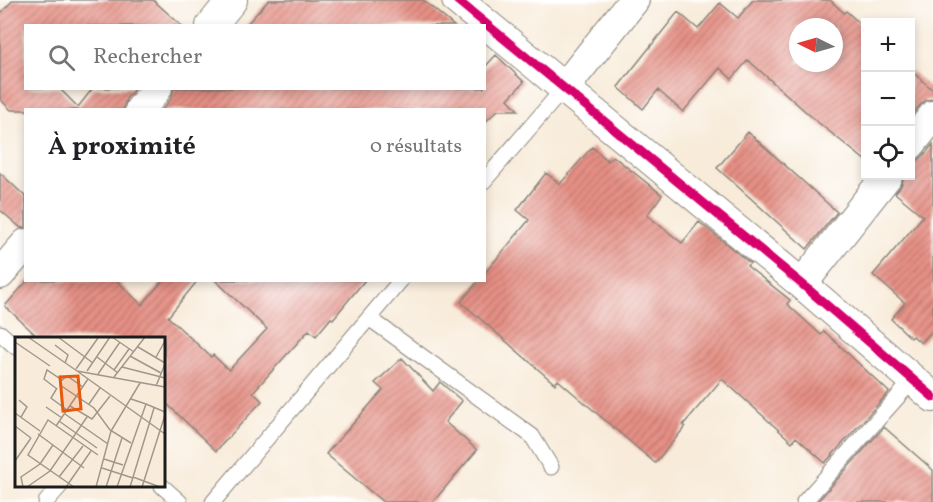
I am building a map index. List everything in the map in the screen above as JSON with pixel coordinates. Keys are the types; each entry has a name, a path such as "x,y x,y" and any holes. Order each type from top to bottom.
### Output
{"street":[{"path":"213,24 232,0"},
{"path":"457,0 802,284 922,389"},
{"path":"564,88 634,0"},
{"path":"142,108 155,90"},
{"path":"915,139 933,116"},
{"path":"802,284 884,180"},
{"path":"0,274 24,246"}],"lane":[{"path":"486,179 564,88"},
{"path":"213,502 398,282"},
{"path":"369,318 532,436 551,467"},
{"path":"0,333 15,346"},
{"path":"804,502 922,389"},
{"path":"46,502 59,487"},
{"path":"163,487 180,502"}],"building":[{"path":"13,0 153,0 180,24 24,24 24,90 61,90 78,107 91,90 133,90 126,99 124,108 11,110 0,99 0,14"},
{"path":"269,0 423,0 452,24 247,24"},
{"path":"753,0 830,0 861,24 861,157 815,120 748,60 732,79 720,68 683,112 658,90 643,109 618,87 678,12 698,29 720,3 738,18"},
{"path":"496,55 524,82 508,99 518,110 498,110 486,121 486,108 164,108 171,99 173,90 486,90 486,66"},
{"path":"915,74 933,90 933,99 926,100 915,111"},
{"path":"748,132 837,212 807,249 717,168"},
{"path":"933,144 933,330 921,343 913,336 911,338 891,319 905,303 873,275 923,216 895,193 903,180 915,180 915,161"},
{"path":"592,147 608,161 613,156 662,195 647,215 682,243 699,222 750,263 747,266 790,300 787,304 821,335 824,331 889,392 825,463 796,437 792,442 722,379 683,425 685,427 655,463 558,380 555,384 461,302 477,282 486,282 486,272 529,220 517,210 546,173 560,184"},
{"path":"0,173 24,195 24,227 21,228 0,210"},
{"path":"26,282 118,282 142,305 161,282 196,282 168,317 211,357 213,355 229,370 267,329 217,282 363,282 316,336 309,330 253,392 262,401 216,451 165,402 165,337 38,337 5,306"},
{"path":"402,358 433,391 440,382 462,401 445,422 477,450 433,502 383,502 326,454 383,390 375,383"},
{"path":"884,427 933,470 933,502 817,502"}],"cycle path":[{"path":"457,0 802,284 933,397"}]}
